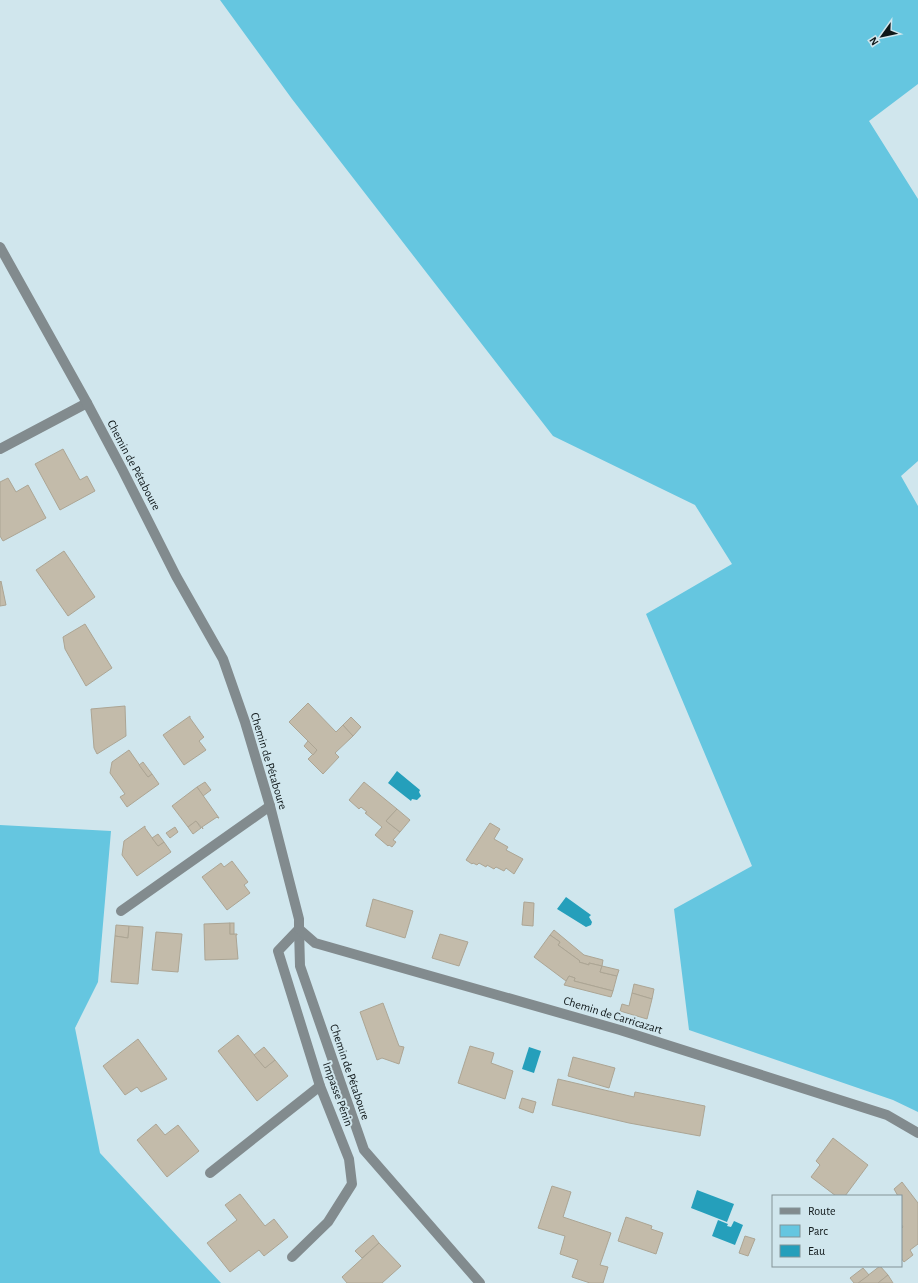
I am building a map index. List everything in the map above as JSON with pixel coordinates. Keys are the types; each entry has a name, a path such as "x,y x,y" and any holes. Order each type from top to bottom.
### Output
{"street":[{"name":"Chemin de Pétaboure","path":"0,248 87,403 176,576 223,659 245,722 270,806 299,919 300,966 364,1150 480,1283"},
{"path":"0,449 87,403"},
{"path":"121,911 270,806"},
{"name":"Impasse Pénin","path":"292,1258 328,1222 352,1184 349,1160 320,1086 278,952 299,929"},
{"name":"Chemin de Carricazart","path":"299,929 315,943 620,1030 887,1115 918,1133"},
{"path":"210,1173 320,1086"}],"green space":[{"path":"220,0 918,0 918,84 869,121 918,199 918,461 901,476 918,506 918,1112 893,1100 689,1030 674,909 752,866 646,614 732,564 695,505 553,436 292,99"},
{"path":"0,825 111,831 98,982 75,1028 100,1153 221,1283 0,1283"}],"water":[{"path":"397,771 420,790 419,792 421,796 417,800 412,799 411,801 388,783"},
{"path":"566,897 591,915 589,917 592,922 591,925 586,927 557,909"},
{"path":"529,1047 541,1051 534,1073 522,1069"},
{"path":"697,1190 734,1204 727,1222 691,1208"},
{"path":"718,1220 728,1224 727,1226 731,1227 734,1221 743,1225 735,1245 712,1236"}],"building":[{"path":"63,449 80,480 87,476 95,491 60,510 35,464"},
{"path":"8,478 16,492 28,485 46,518 3,541 0,536 0,482"},
{"path":"64,551 95,597 68,616 36,570"},
{"path":"1,581 6,605 0,606 0,582"},
{"path":"85,624 112,668 86,686 65,649 63,637"},
{"path":"308,703 336,732 343,725 353,736 335,753 339,757 323,774 308,759 317,750 289,722"},
{"path":"125,706 126,736 97,754 94,748 91,709"},
{"path":"190,716 204,737 199,741 206,750 184,765 163,735"},
{"path":"351,717 361,727 353,736 343,725"},
{"path":"308,741 317,750 313,755 304,746"},
{"path":"129,750 148,777 152,774 159,784 127,807 120,797 125,794 110,773 112,762"},
{"path":"143,762 152,774 148,777 139,765"},
{"path":"205,782 211,790 203,796 197,787"},
{"path":"364,782 397,809 386,821 400,832 393,840 396,842 392,847 389,845 388,846 375,835 382,827 365,813 367,812 361,807 359,809 349,800"},
{"path":"197,787 219,818 217,817 202,827 203,829 196,821 188,827 172,806"},
{"path":"397,809 410,820 400,832 386,821"},
{"path":"196,821 201,828 193,834 188,827"},
{"path":"490,823 500,829 494,839 508,847 506,850 523,859 514,874 506,868 504,871 496,867 494,869 479,863 477,865 472,864 466,860"},
{"path":"145,826 158,846 164,842 171,852 137,876 122,855 124,841"},
{"path":"175,827 178,832 170,838 166,833"},
{"path":"158,834 164,842 158,846 152,838"},
{"path":"232,861 248,882 244,885 250,893 227,910 202,877 221,863 224,867"},
{"path":"373,899 413,911 405,938 366,926"},
{"path":"524,902 534,903 533,926 522,925"},
{"path":"230,923 230,934 237,934 238,959 205,960 204,924"},
{"path":"230,923 234,923 234,934 230,934"},
{"path":"116,925 129,926 128,938 115,936"},
{"path":"129,926 143,927 138,984 111,982 115,936 128,938"},
{"path":"554,930 584,955 603,960 602,966 589,963 589,965 579,962 580,961 558,945 560,942 550,935"},
{"path":"156,932 182,934 178,972 152,970"},
{"path":"440,934 468,942 459,966 432,958"},
{"path":"550,935 560,942 558,945 580,961 579,962 589,965 589,963 602,966 600,972 617,976 613,991 574,981 575,978 569,976 566,981 534,957"},
{"path":"602,966 619,970 617,976 600,972"},
{"path":"569,976 575,978 574,981 613,991 611,997 564,985"},
{"path":"634,984 654,989 652,999 632,993"},
{"path":"632,993 652,999 647,1019 620,1011 622,1004 629,1006"},
{"path":"383,1003 399,1046 404,1047 399,1064 382,1058 377,1060 360,1012"},
{"path":"238,1035 265,1068 275,1060 288,1076 257,1101 218,1051"},
{"path":"138,1039 167,1079 141,1092 137,1087 125,1095 103,1066"},
{"path":"470,1046 494,1053 491,1063 513,1071 505,1099 458,1083"},
{"path":"264,1047 275,1060 265,1068 254,1055"},
{"path":"573,1057 615,1068 609,1088 568,1076"},
{"path":"558,1079 634,1097 635,1092 705,1106 700,1136 629,1123 552,1105"},
{"path":"522,1098 536,1102 533,1113 519,1108"},
{"path":"156,1124 165,1135 178,1125 199,1151 167,1177 137,1140"},
{"path":"833,1138 868,1165 846,1195 835,1195 811,1177 820,1165 816,1161"},
{"path":"902,1182 918,1203 918,1244 910,1250 913,1255 904,1262 902,1259 902,1195 897,1195 894,1189"},
{"path":"552,1186 571,1192 563,1217 611,1233 600,1265 608,1267 603,1283 590,1283 572,1277 578,1260 560,1254 565,1236 538,1228"},
{"path":"240,1194 265,1226 274,1219 288,1237 264,1256 259,1250 230,1272 207,1243 237,1220 225,1205"},
{"path":"626,1217 652,1226 651,1229 663,1233 656,1254 618,1241"},
{"path":"373,1235 379,1243 362,1258 355,1251"},
{"path":"745,1236 755,1239 748,1256 739,1253"},
{"path":"379,1243 401,1266 382,1283 347,1283 342,1277"},
{"path":"879,1267 881,1267 888,1275 878,1283 858,1283"},
{"path":"863,1268 869,1275 858,1283 854,1283 850,1278"},
{"path":"888,1275 893,1283 878,1283"}]}
